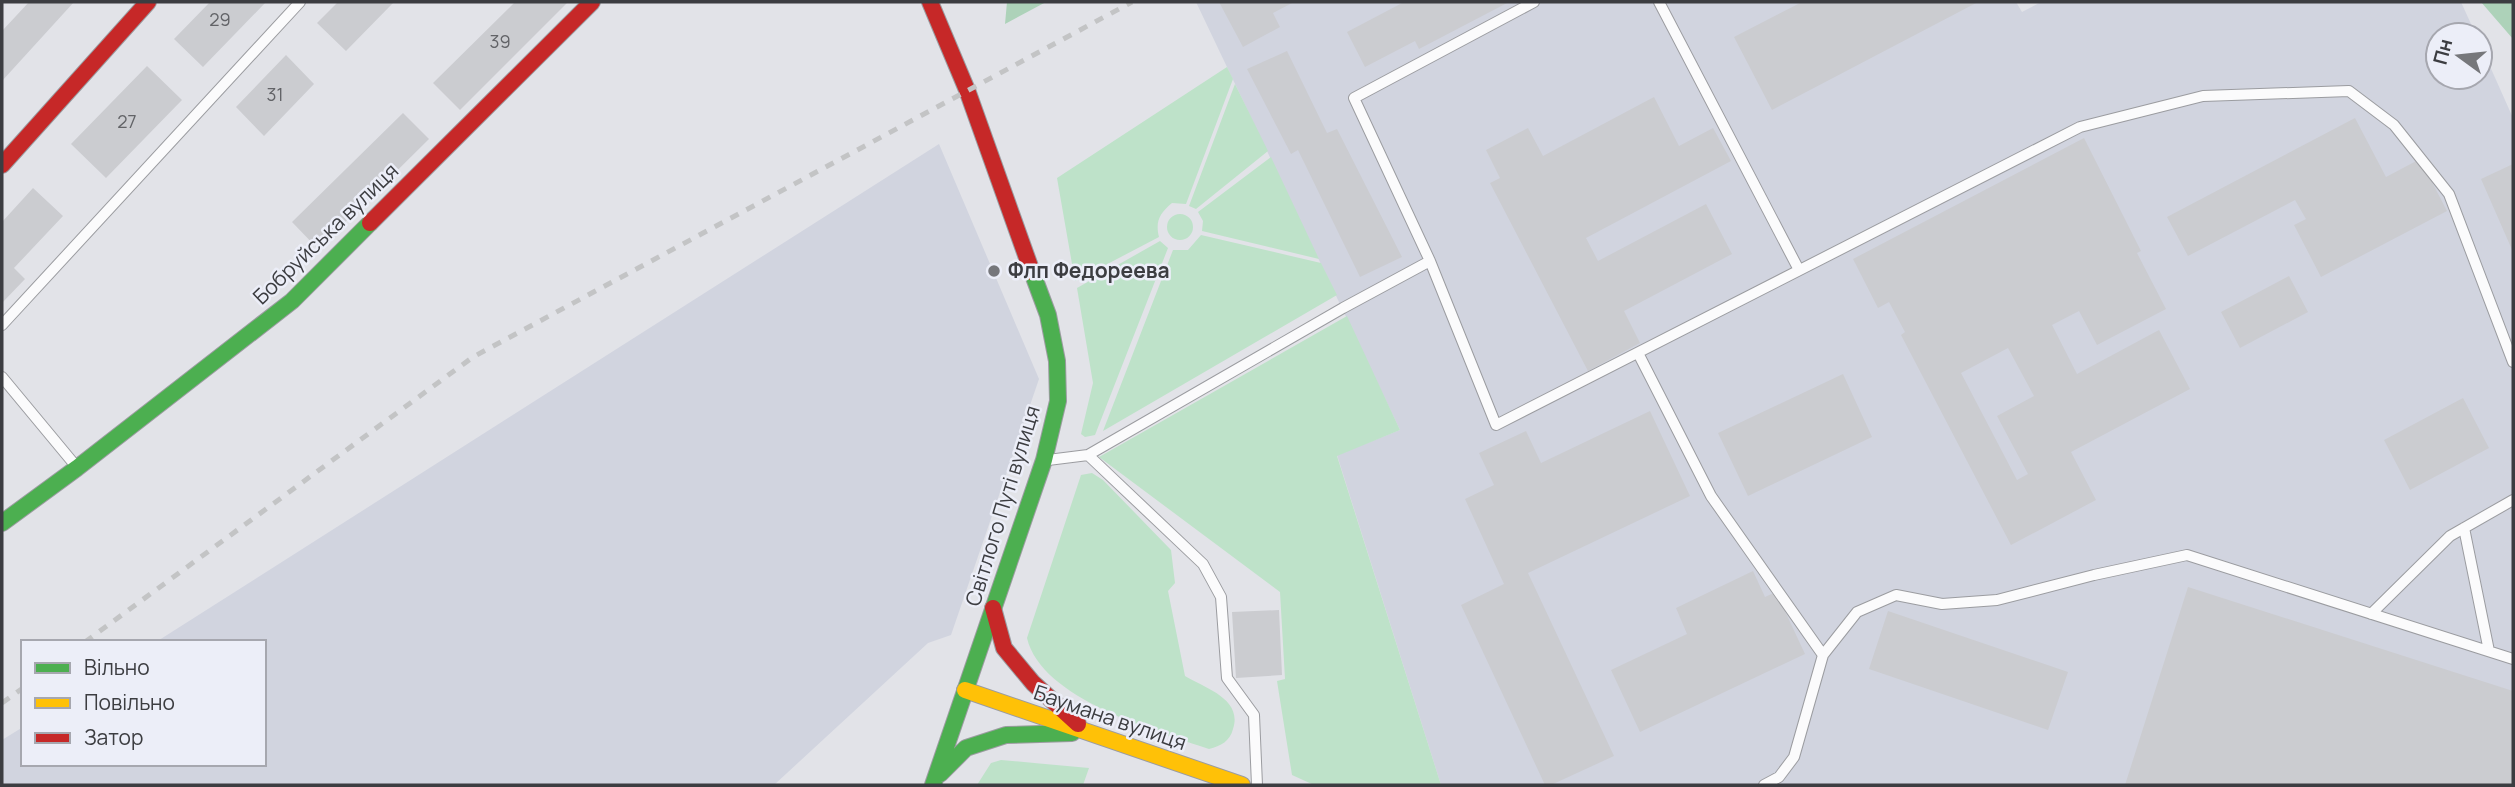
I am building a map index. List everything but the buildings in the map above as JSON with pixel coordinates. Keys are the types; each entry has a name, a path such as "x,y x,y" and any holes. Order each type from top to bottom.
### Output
{"main road":[{"path":"2,165 148,2"},
{"name":"Бобруйська вулиця","path":"2,523 292,301 592,2"},
{"name":"Світлого Путі вулиця","path":"930,2 967,90 1048,315 1057,361 1058,401 1044,460 934,782"},
{"path":"993,608 1004,649 1033,683 1088,732"},
{"name":"Баумана вулиця","path":"965,690 1242,785"},
{"path":"934,782 966,748 1006,735 1088,732"}],"lane":[{"path":"2,324 299,2"},
{"path":"1534,2 1354,98 1430,261 1496,425 2080,127 2203,96 2349,91 2394,125 2449,194 2513,362"},
{"path":"1659,2 1799,270"},
{"path":"1044,460 1088,455 1430,261"},
{"path":"1638,353 1711,496 1824,655"},
{"path":"2,377 77,468"},
{"path":"1088,455 1203,564 1221,597 1227,678 1254,715 1257,785"},
{"path":"2371,614 2450,536 2513,500"},
{"path":"2464,528 2489,651"},
{"path":"1764,785 1779,777 1794,757 1824,655 1857,612 1896,595 1942,604 1997,600 2187,555 2513,659"}],"shaded area":[{"path":"1196,2 2016,2 2022,12 2041,2 2461,2 2470,21 2424,21 2424,91 2494,91 2494,75 2513,118 2513,785 1441,785 1337,455 1400,430"},
{"path":"939,144 1039,379 951,635 928,643 774,785 2,785 2,740 21,728 21,766 266,766 266,640 159,640"}],"green space":[{"path":"1007,2 1046,2 1005,24"},
{"path":"2481,2 2513,2 2513,39"},
{"path":"1227,67 1233,79 1186,204 1172,203 1164,210 1158,222 1159,237 1075,281 1057,178"},
{"path":"1235,84 1268,151 1196,209 1189,206"},
{"path":"1271,157 1319,259 1202,231 1203,221 1198,212"},
{"path":"1180,214 1189,218 1193,227 1189,236 1180,240 1171,236 1167,227 1171,218"},
{"path":"1201,235 1321,263 1337,295 1103,431 1173,250 1188,250"},
{"path":"1160,241 1168,248 1095,435 1085,437 1081,434 1093,383 1077,288"},
{"path":"1347,316 1400,430 1337,456 1441,785 1314,785 1292,775 1277,681 1285,679 1280,592 1099,457"},
{"path":"1092,473 1103,480 1171,550 1175,583 1168,591 1185,676 1212,690 1233,710 1235,719 1230,737 1217,746 1209,749 1104,710 1054,679 1037,660 1027,638 1081,475"},
{"path":"1001,760 1089,768 1083,785 977,785 991,763"}],"railway":[{"path":"88,640 473,357 1132,2"},
{"path":"2,703 21,689"}],"traffic: fast":[{"path":"2,523 292,301 370,223"},
{"path":"933,785 1044,460 1058,401 1057,361 1048,315 1032,272"},
{"path":"940,774 966,748 1006,735 1072,733"}],"traffic: slow":[{"path":"965,690 1242,785"}],"traffic: jam":[{"path":"2,165 148,2"},
{"path":"370,223 592,2"},
{"path":"930,2 967,90 1032,272"},
{"path":"993,608 1004,648 1033,683 1078,724"}],"place":[{"name":"Флп Федореева","path":"994,271"}]}
